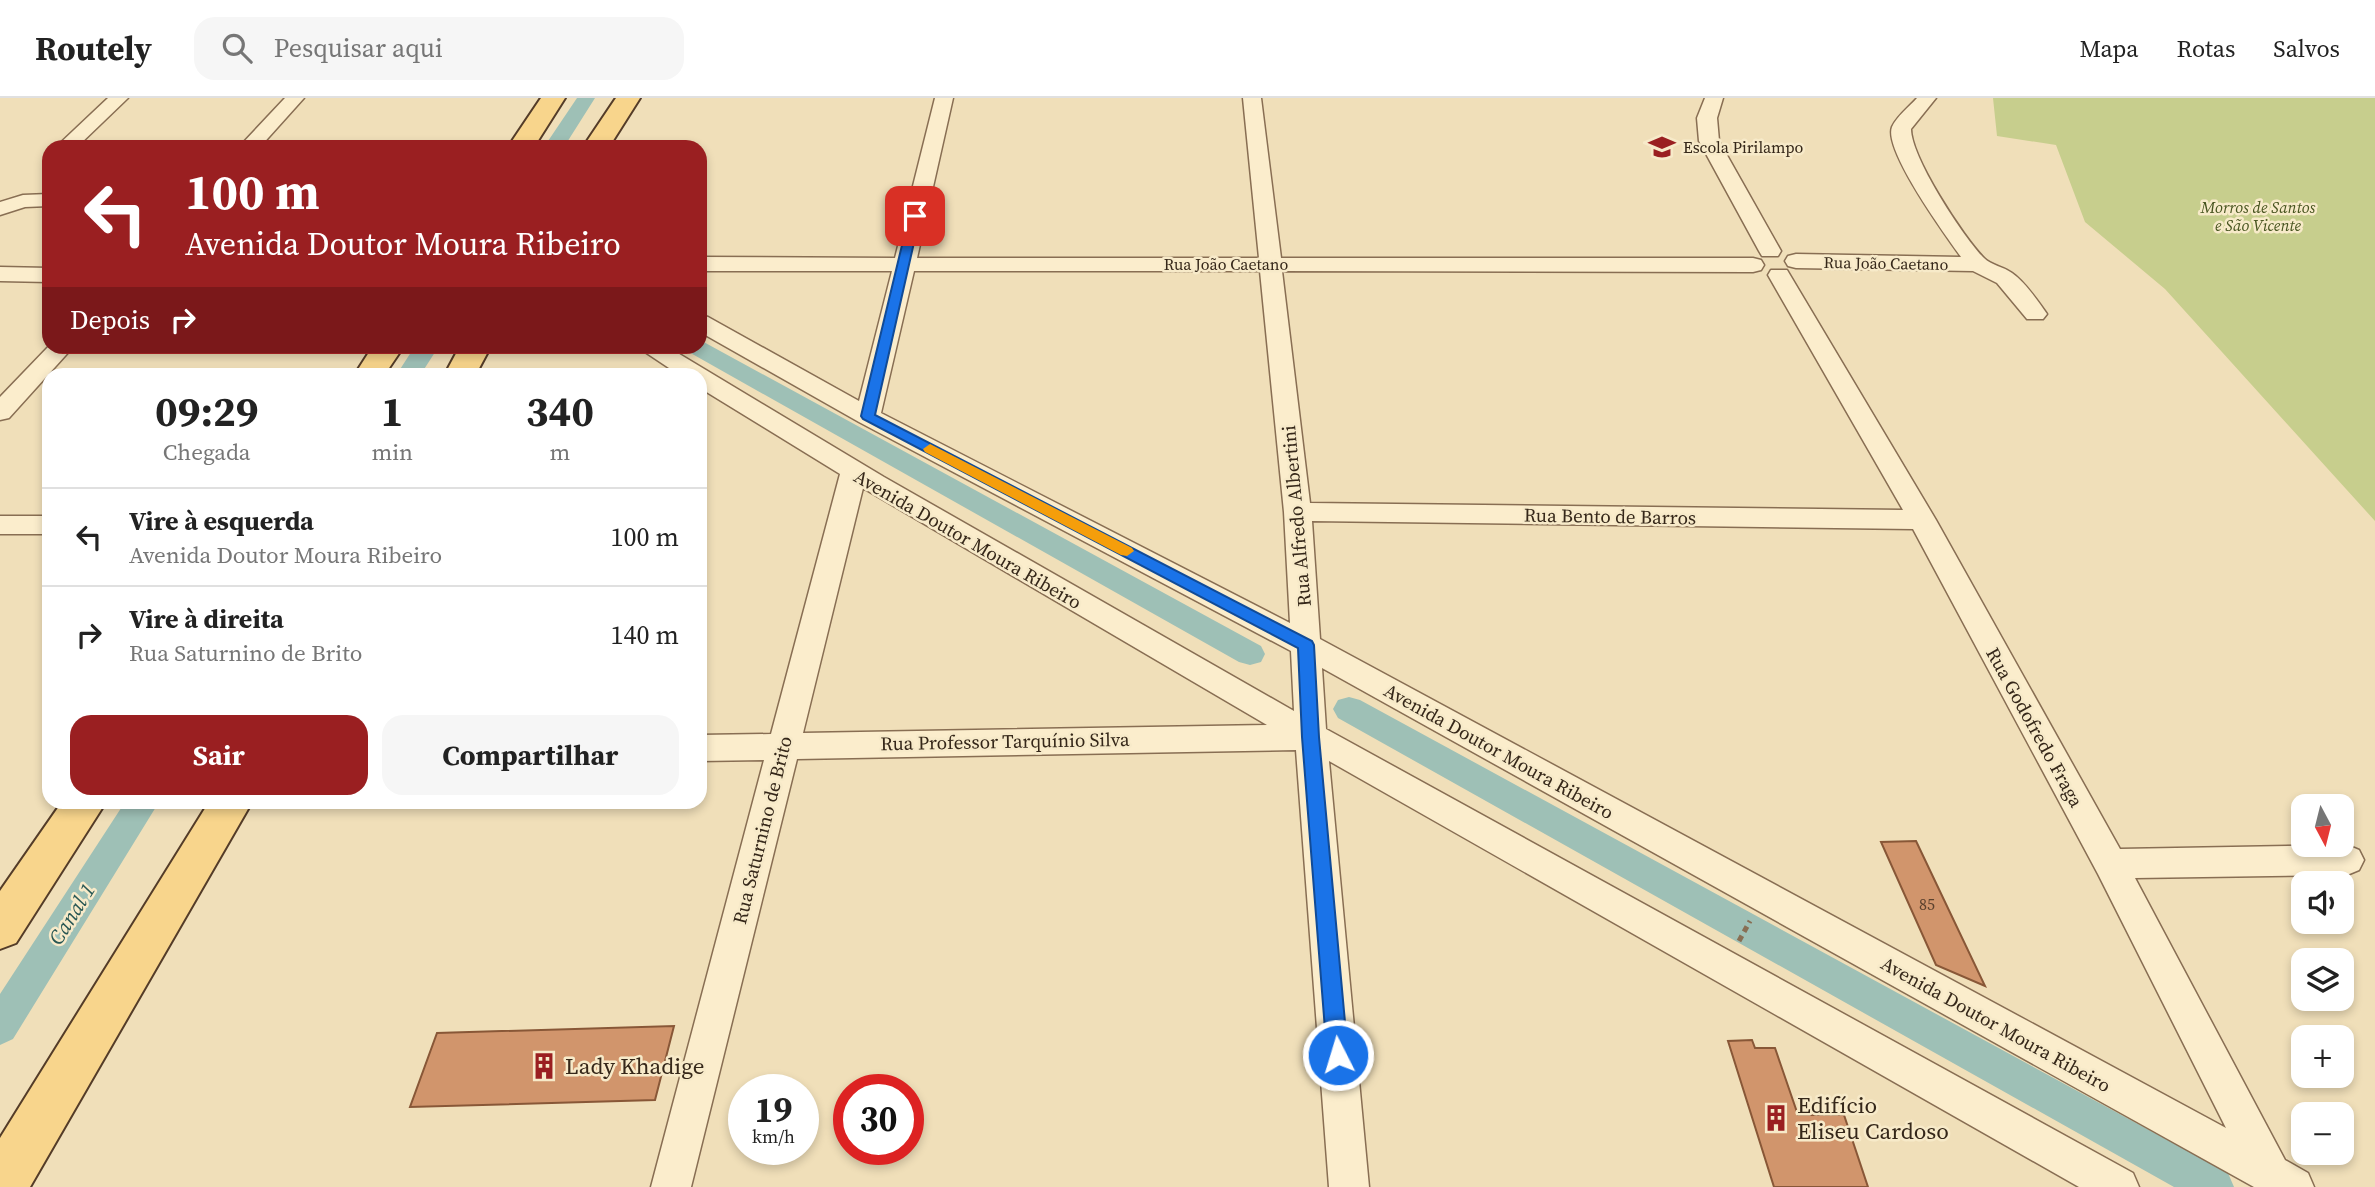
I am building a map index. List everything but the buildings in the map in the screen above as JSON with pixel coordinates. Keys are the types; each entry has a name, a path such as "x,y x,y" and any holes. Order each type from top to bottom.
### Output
{"main road":[{"path":"526,140 553,98"},
{"path":"601,140 628,98"},
{"path":"4,916 80,809"},
{"path":"0,1187 227,809"}],"street":[{"path":"74,140 119,98"},
{"path":"256,140 295,98"},
{"path":"868,416 944,98"},
{"name":"Rua Alfredo Albertini","path":"1252,98 1298,512 1310,729 1349,1187"},
{"name":"Rua Godofredo Fraga","path":"1714,98 1707,118 1709,141 1774,263 1922,520 2280,1183"},
{"path":"1927,98 1901,128 1901,142 1936,206 1977,264 2006,278 2035,314"},
{"path":"0,209 23,201 42,200"},
{"name":"Rua João Caetano","path":"707,264 1977,264"},
{"path":"0,274 42,275"},
{"name":"Avenida Doutor Moura Ribeiro","path":"707,325 868,416 2280,1183"},
{"path":"0,412 54,354"},
{"path":"661,354 684,368"},
{"name":"Avenida Doutor Moura Ribeiro","path":"707,382 853,472 2119,1187"},
{"name":"Rua Saturnino de Brito","path":"671,1187 853,472"},
{"name":"Rua Bento de Barros","path":"1298,512 1922,520"},
{"path":"0,526 42,525"},
{"name":"Rua Professor Tarquínio Silva","path":"707,748 1310,729"},
{"path":"2110,864 2347,860"}],"path":[{"path":"1732,953 1757,909"}],"green space":[{"name":"Morros de Santos e São Vicente","path":"1993,98 2375,98 2375,521 2165,289 2085,222 2056,145 1997,136"}],"waterway":[{"name":"Canal 1","path":"559,140 586,98"},
{"path":"707,353 1250,654"},
{"name":"Canal 1","path":"413,368 422,354"},
{"path":"1349,709 2214,1187"},
{"name":"Canal 1","path":"0,1027 139,809"}],"slow traffic":[{"path":"930,449 1127,551"}],"place":[{"name":"Escola Pirilampo","path":"1662,147"},
{"name":"Lady Khadige","path":"544,1066"},
{"name":"Edifício Eliseu Cardoso","path":"1776,1118"}],"route":[{"path":"915,216 868,416 1306,645 1311,737 1338,1055"}]}
